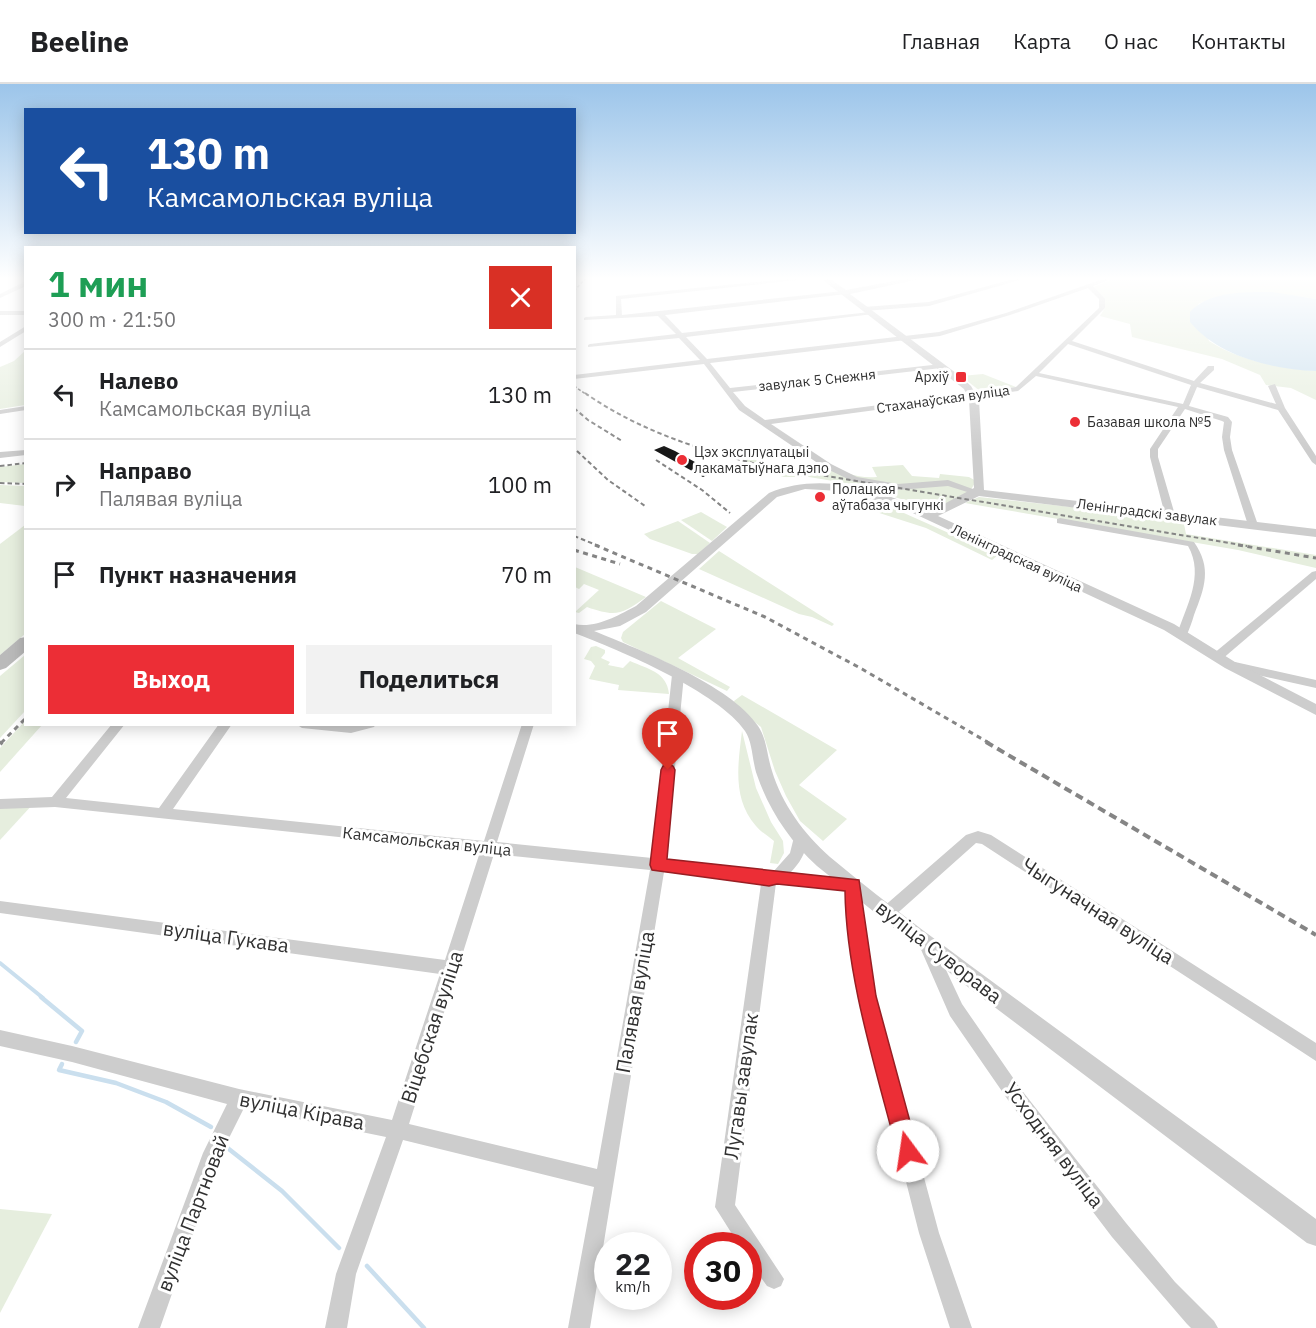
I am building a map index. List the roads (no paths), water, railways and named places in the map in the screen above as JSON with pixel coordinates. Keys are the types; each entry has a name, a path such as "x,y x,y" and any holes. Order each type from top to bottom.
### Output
{"main road":[{"path":"0,664 24,644"}],"street":[{"path":"0,345 15,335"},
{"path":"590,346 696,335"},
{"path":"682,337 706,362 742,408 828,466 855,478 898,487 948,483 977,492 981,484 980,461 972,395 957,378 898,335"},
{"path":"576,377 928,335"},
{"name":"Стаханаўская вуліца","path":"762,423 1018,389 1077,335"},
{"path":"1070,342 1196,384 1281,408"},
{"name":"завулак 5 Снежня","path":"728,390 941,366"},
{"path":"1170,515 1154,457 1154,449 1196,384 1211,368"},
{"path":"1036,374 1183,406 1225,419 1228,450 1253,525"},
{"path":"1272,386 1281,408 1316,462"},
{"path":"0,412 24,408"},
{"path":"0,455 24,452"},
{"path":"576,629 602,627 630,616 773,495 790,487 814,485 852,491 906,506 928,517"},
{"name":"Ленінградскі завулак","path":"977,492 1316,533"},
{"name":"Ленінградская вуліца","path":"928,517 977,492"},
{"name":"Ленінградская вуліца","path":"928,517 1182,635 1230,665 1316,710"},
{"path":"1060,521 1187,543 1194,547 1199,565 1200,589 1182,635"},
{"path":"1144,535 1145,550"},
{"path":"1217,657 1316,574"},
{"name":"вуліца Суворава","path":"576,629 678,675 718,699 743,718 751,728 765,773 780,808 800,837 820,858 927,945 1316,1234"},
{"path":"1230,665 1316,684"},
{"name":"Палявая вуліца","path":"583,1325 658,865 678,675"},
{"path":"55,802 117,726"},
{"path":"162,814 225,726"},
{"path":"322,726 351,729 361,729 366,726"},
{"name":"Віцебская вуліца","path":"336,1328 346,1274 398,1130 452,968 527,726"},
{"name":"Камсамольская вуліца","path":"0,804 55,802 853,885"},
{"path":"773,878 795,860 800,850 800,837"},
{"name":"Чыгуначная вуліца","path":"887,913 971,839 978,837 986,839 1316,1053"},
{"name":"Лугавы завулак","path":"773,878 724,1207 774,1279"},
{"path":"853,885 853,908 867,996 929,1233 961,1328"},
{"name":"вуліца Гукава","path":"0,907 452,968"},
{"name":"Усходняя вуліца","path":"927,945 956,1010 1020,1103 1161,1281 1207,1328"},
{"name":"вуліца Кірава","path":"0,1038 72,1054 239,1098 398,1130 605,1180"},
{"name":"вуліца Партновай","path":"149,1328 212,1153 239,1098"}],"water":[{"path":"1203,335 1316,335 1316,371 1264,364 1247,359 1216,344"}],"waterway":[{"path":"0,963 43,998"},
{"path":"41,997 82,1031 76,1042"},
{"path":"62,1064 59,1070 116,1083 166,1102 211,1127"},
{"path":"225,1146 282,1191 339,1248"},
{"path":"367,1266 424,1328"}],"railway":[{"path":"576,387 587,395"},
{"path":"585,393 626,418 648,428 715,453 761,465 1247,546"},
{"path":"576,410 622,441"},
{"path":"577,451 608,480 645,506"},
{"path":"656,460 702,490 730,513"},
{"path":"0,466 24,463"},
{"path":"0,483 24,484"},
{"path":"576,537 599,546"},
{"path":"595,545 765,617 862,669 989,743"},
{"path":"1238,545 1316,558"},
{"path":"576,551 620,564"},
{"path":"0,744 24,720"},
{"path":"986,742 1316,935"}],"place":[{"name":"Архіў","path":"961,377"},
{"name":"Базавая школа №5","path":"1075,422"},
{"name":"Цэх эксплуатацыі лакаматыўнага дэпо","path":"682,460"},
{"name":"Полацкая аўтабаза чыгункі","path":"820,497"}]}
